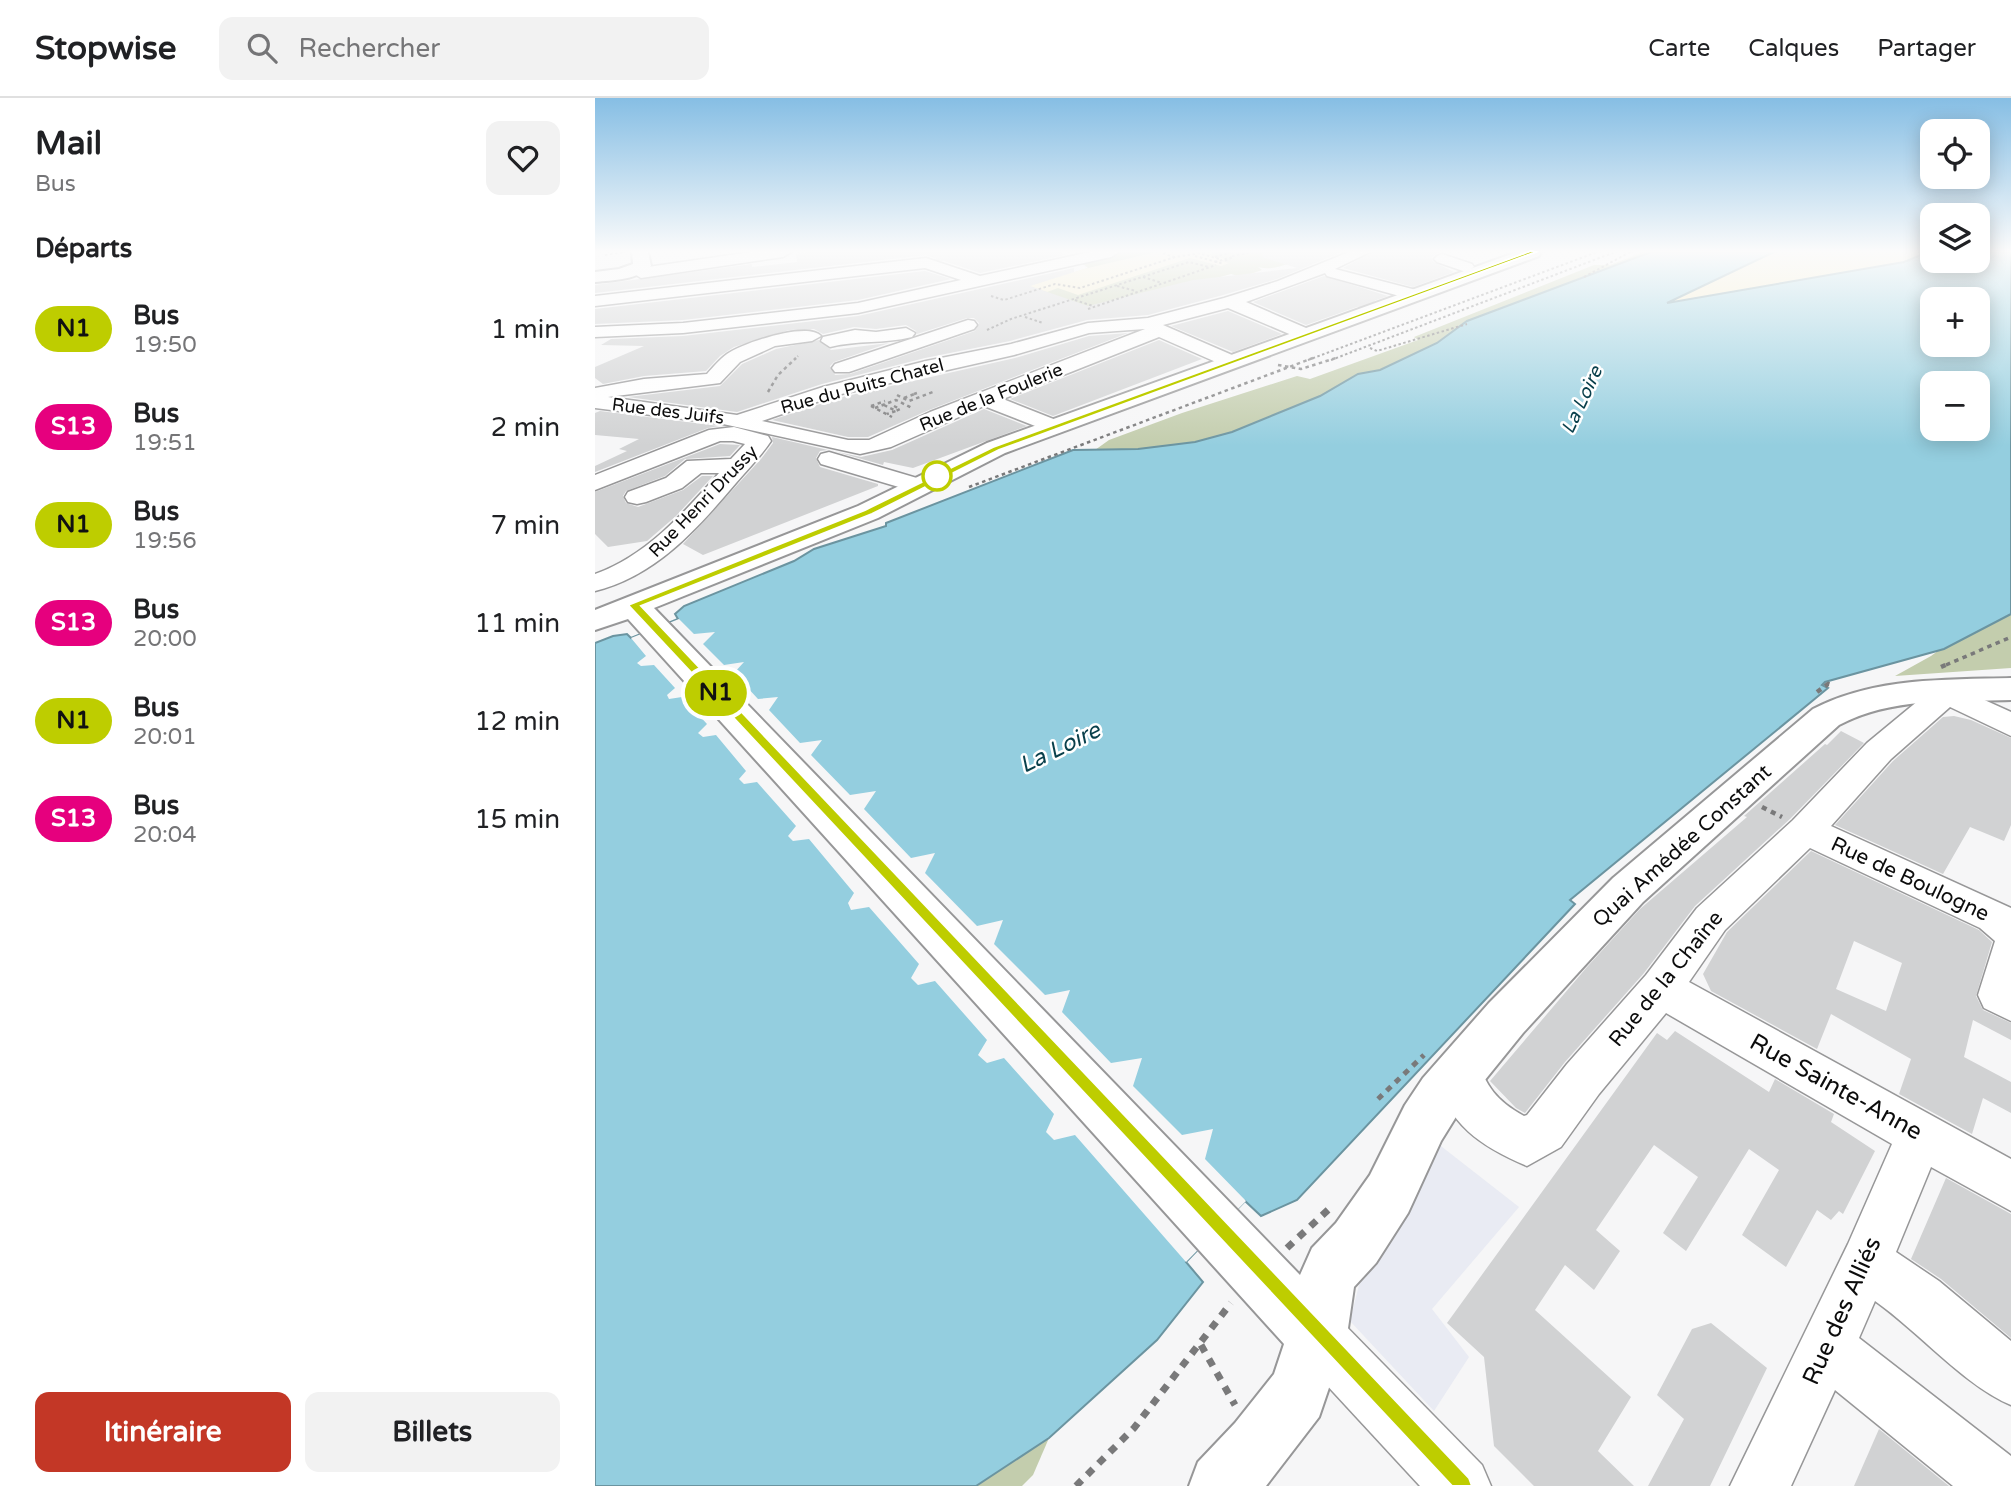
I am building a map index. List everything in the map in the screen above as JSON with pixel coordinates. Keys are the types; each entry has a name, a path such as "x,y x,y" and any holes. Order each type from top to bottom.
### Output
{"main road":[{"path":"595,621 641,613 868,512 972,458 1307,335 1343,317"},
{"path":"641,613 1258,1250 1317,1335"},
{"name":"Quai Amédée Constant","path":"1222,1486 1258,1446 1297,1395 1317,1335 1322,1294 1332,1268 1356,1243 1389,1195 1423,1123 1441,1095 1506,1018 1628,890 1842,706 1942,681 2011,689"}],"street":[{"path":"602,331 614,317"},
{"path":"595,394 644,385 713,379 703,317"},
{"path":"708,342 813,317"},
{"path":"708,342 735,331 850,317"},
{"path":"1154,327 1185,317"},
{"path":"1264,317 1307,335"},
{"path":"1154,327 1233,362"},
{"name":"Rue du Puits Chatel","path":"595,483 807,398 926,367 1014,349 1088,328 1154,327"},
{"name":"Rue de la Foulerie","path":"733,428 851,447 877,444 981,395 1154,327"},
{"path":"602,331 708,342 855,335 884,338 977,328"},
{"path":"919,486 760,441 733,428 767,398 880,354 977,328"},
{"path":"926,367 1053,428"},
{"path":"862,383 878,399 902,401"},
{"name":"Rue des Juifs","path":"595,402 733,428"},
{"name":"Rue Henri Drussy","path":"599,576 644,561 660,548 760,441"},
{"path":"637,442 654,442 675,452"},
{"path":"595,464 621,473"},
{"path":"637,497 674,482 695,466 737,467"},
{"path":"599,576 641,613"},
{"path":"1942,681 2011,725"},
{"name":"Rue de la Chaîne","path":"1459,1073 1461,1088 1470,1101 1506,1134 1527,1142 1544,1131 1583,1079 1661,988 1711,919 1806,830 1942,681"},
{"name":"Rue de Boulogne","path":"1806,830 1994,917 2011,931"},
{"path":"2011,949 1999,995 2011,1002"},
{"name":"Rue Sainte-Anne","path":"1661,988 2011,1186"},
{"name":"Rue des Alliés","path":"1761,1486 1866,1262 1920,1134"},
{"path":"1866,1262 1920,1300 2011,1377"},
{"path":"1317,1335 1461,1486"},
{"path":"1827,1348 2001,1486"}],"path":[{"path":"977,328 1021,317"},
{"path":"1026,317 1045,324"},
{"path":"962,490 1426,317"},
{"path":"1288,370 1302,370 1448,317"},
{"path":"1369,347 1377,351 1467,324"},
{"path":"768,394 778,375 790,362 824,338"},
{"path":"1942,681 2011,637"},
{"path":"1258,1250 1305,1231"},
{"path":"1076,1486 1133,1428 1201,1345 1230,1304"},
{"path":"1201,1345 1237,1409"}],"shaded area":[{"path":"1437,1143 1519,1207 1432,1309 1469,1357 1434,1411 1350,1321 1359,1285"}],"green space":[{"path":"1465,317 1478,317 1467,321 1437,343 1380,370 1358,374 1320,396 1232,432 1195,442 1138,449 1095,450 1109,440 1182,413 1297,376 1310,379 1418,340 1414,337"},
{"path":"2011,597 2011,668 1895,676 1931,656"},
{"path":"1049,1438 1033,1475 1022,1486 976,1486"}],"water":[{"name":"La Loire","path":"1478,317 1920,317 1920,357 1990,357 1990,317 2011,317 2011,614 1944,649 1825,682 1822,685 1828,688 1570,900 1575,904 1297,1200 1261,1216 1245,1201 1186,1262 1203,1282 1157,1340 1049,1438 976,1486 595,1486 595,643 627,634 631,638 678,619 675,614 684,606 794,561 814,549 886,526 886,523 1073,450 1138,449 1195,442 1232,432 1320,396 1358,374 1380,370 1437,343 1467,321"}],"pier":[{"path":"679,619 694,634 715,632 703,644 724,665 744,662 734,673 758,699 778,697 769,710 800,743 822,740 811,755 850,795 876,791 864,809 911,858 935,853 925,873 977,926 1003,920 994,944 1045,995 1070,990 1062,1012 1111,1063 1142,1058 1133,1086 1182,1135 1213,1129 1205,1159 1246,1201 1186,1262 1075,1135 1054,1140 1046,1132 1054,1114 1004,1058 987,1063 978,1055 987,1040 935,981 918,985 911,978 919,964 869,907 851,910 848,903 854,893 809,839 793,841 788,836 796,826 757,782 744,784 739,779 746,771 716,735 703,737 698,733 707,724 682,697 669,699 667,695 675,688 654,665 641,666 637,663 646,656 631,638"}],"building":[{"path":"595,317 711,317 683,320 595,324"},
{"path":"851,317 1126,317 1087,320 1010,341 925,358 822,384 737,412 628,397 720,386 742,364 776,349 819,340 831,350 889,343 834,362 830,366 835,375 850,374 975,331 979,323 974,318 967,318 917,334 906,325 876,329 854,327 823,334 814,329 789,330 734,347 720,356 706,371 644,376 603,384 595,378 595,367 644,346 601,345 611,339 683,336"},
{"path":"1206,317 1242,317 1282,334 1233,352 1171,326"},
{"path":"1287,317 1329,317 1306,325"},
{"path":"1128,333 929,410 868,437 848,437 772,420 838,398 1015,358 1089,336"},
{"path":"1159,340 1202,359 1053,416 1010,399"},
{"path":"984,409 1027,426 913,468 884,462 883,465 837,452 861,457 892,450"},
{"path":"600,411 719,426 595,472 595,466 627,451 619,449 639,439 595,435 595,413"},
{"path":"772,437 828,450 820,451 816,458 820,467 878,486 703,555 683,544 761,459 773,443"},
{"path":"720,444 740,445 730,456 685,459 665,476 626,491 623,496 626,503 638,507 683,490 702,476 713,476 676,516 647,541 608,547 595,534 595,492"},
{"path":"1954,716 1971,720 2011,738 2011,825 2004,841 1970,827 1943,874 1835,825 1893,761 1943,717"},
{"path":"1841,731 1864,743 1791,818 1695,906 1644,973 1565,1062 1525,1113 1516,1108 1490,1081 1587,967 1640,909"},
{"path":"1811,851 1979,930 1992,942 1976,996 1983,1010 2011,1023 2011,1040 1973,1020 1964,1057 2011,1082 2011,1113 1983,1098 1972,1134 1899,1094 1911,1059 1831,1014 1817,1049 1711,991 1703,974 1727,932","holes":["1854,941 1902,963 1886,1011 1836,989"]},
{"path":"1675,1031 1769,1092 1775,1079 1834,1114 1831,1122 1875,1151 1843,1214 1839,1211 1831,1220 1817,1210 1786,1267 1742,1235 1779,1170 1749,1149 1686,1251 1663,1233 1698,1177 1654,1145 1596,1230 1620,1251 1594,1290 1565,1265 1535,1310 1631,1397 1598,1451 1634,1486 1534,1486 1494,1446 1484,1357 1447,1323 1657,1033 1667,1040"},
{"path":"1946,1178 2011,1214 2011,1338 1941,1279 1911,1259"},
{"path":"1711,1323 1767,1368 1710,1486 1648,1486 1684,1419 1657,1395 1692,1329"},
{"path":"1879,1429 1949,1486 1854,1486"}],"bus line":[{"name":"N1","path":"1356,317 972,458 868,512 633,605 1461,1486"}]}
